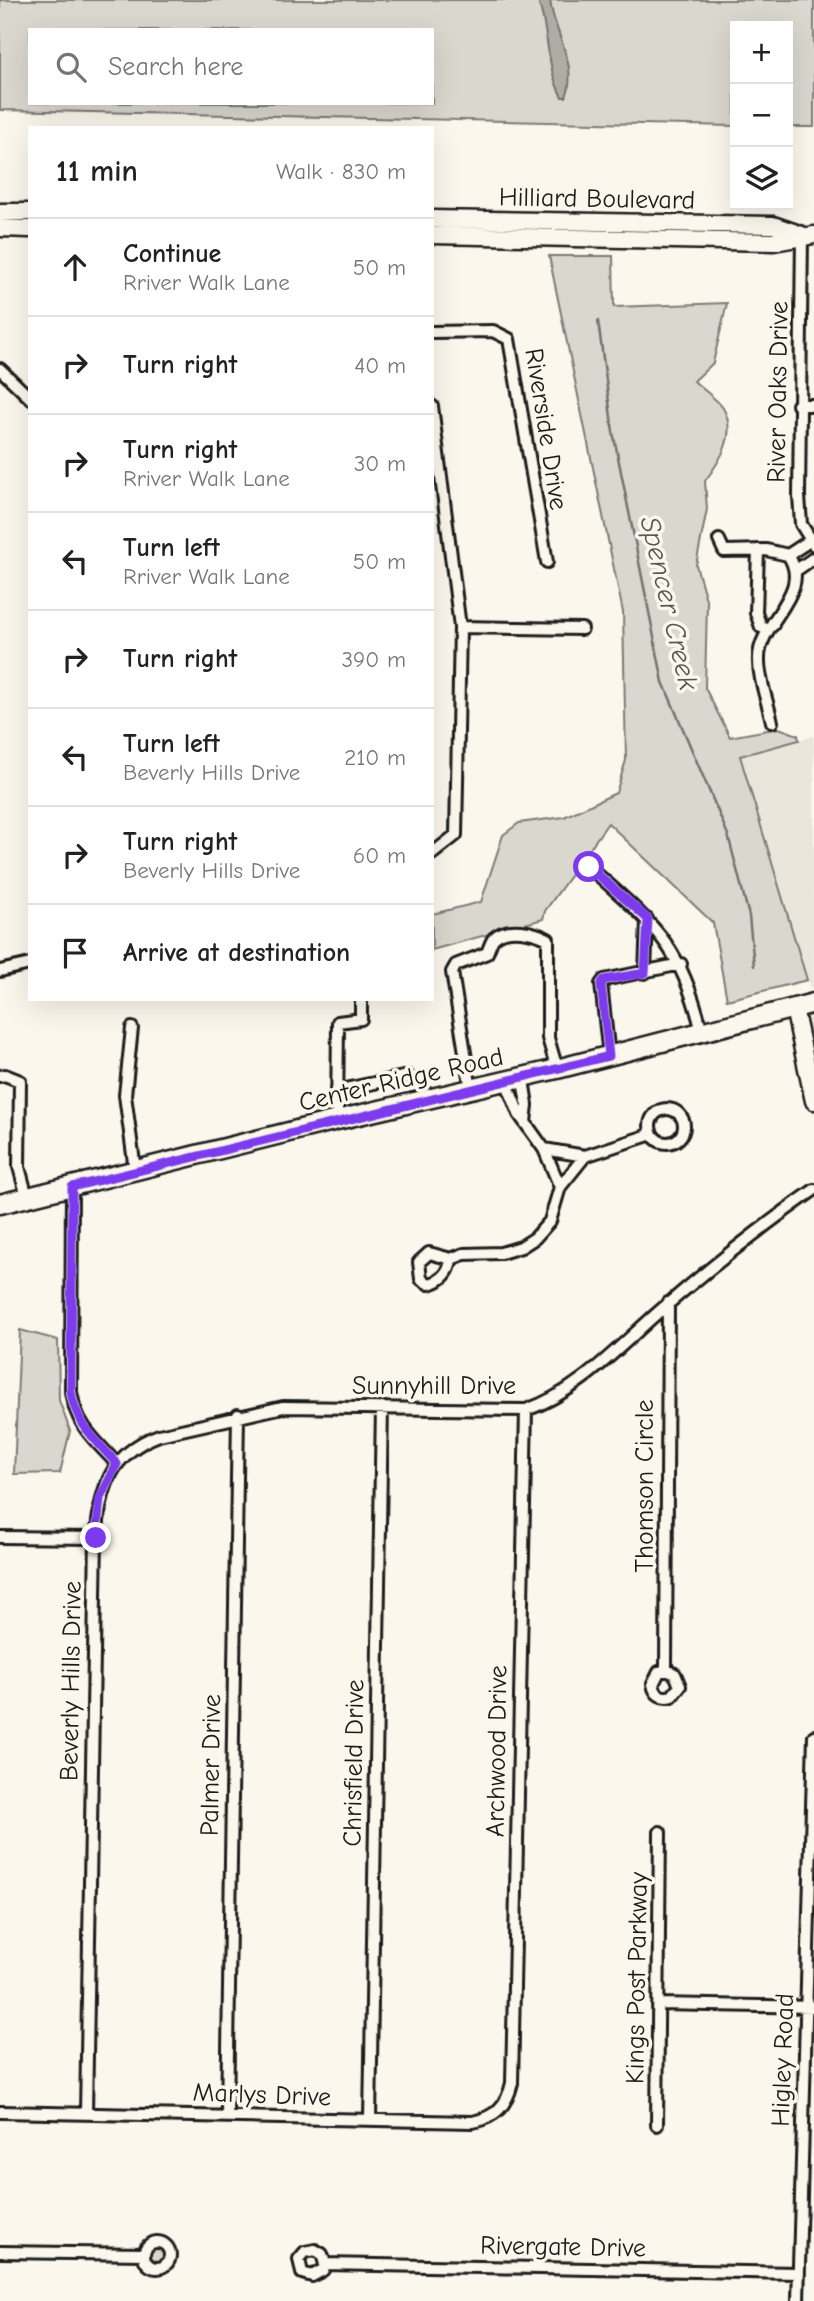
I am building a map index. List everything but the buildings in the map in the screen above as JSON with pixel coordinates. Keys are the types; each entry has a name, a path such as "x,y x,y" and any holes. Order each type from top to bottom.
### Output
{"main road":[{"path":"0,212 28,212"},
{"name":"Hilliard Boulevard","path":"434,219 774,225 808,235"},
{"path":"0,228 28,229"},
{"name":"Hilliard Boulevard","path":"434,235 774,243 808,235"},
{"name":"Center Ridge Road","path":"0,1204 337,1120 557,1069 814,1003"},
{"path":"794,1008 814,1101"}],"street":[{"name":"River Oaks Drive","path":"808,235 798,405 799,496 801,523 812,542"},
{"name":"Riverside Drive","path":"434,332 493,331 509,339 547,562"},
{"path":"0,369 28,396"},
{"path":"798,405 814,405"},
{"path":"434,421 460,627 456,835 434,852"},
{"path":"719,540 724,551 758,550 788,555 812,542"},
{"path":"758,550 756,613 761,626 767,629 773,625"},
{"path":"772,722 759,657 788,598 795,571 788,555"},
{"path":"795,571 814,558"},
{"path":"460,627 582,629"},
{"path":"589,867 648,919 681,964 692,991 702,1032"},
{"path":"645,973 648,919"},
{"path":"471,1090 452,972 456,965 487,953 493,938 501,934 528,932 548,939 548,1038 557,1069"},
{"path":"0,971 28,964"},
{"path":"609,1056 601,984 604,980 681,964"},
{"path":"337,1120 338,1022 361,1019 360,1001"},
{"path":"132,1028 125,1095 135,1170"},
{"path":"0,1076 5,1074 20,1081 19,1167 27,1197"},
{"path":"336,1091 408,1076"},
{"path":"515,1079 509,1089 524,1122 544,1149 560,1187"},
{"path":"544,1149 585,1156 652,1134"},
{"path":"451,1259 464,1254 500,1253 521,1247 536,1238 550,1221 560,1187 585,1156"},
{"path":"72,1187 71,1392 74,1413 90,1436 117,1464"},
{"name":"Sunnyhill Drive","path":"117,1464 146,1440 238,1415 283,1407 526,1410 562,1394 754,1232 814,1190"},
{"name":"Thomson Circle","path":"666,1670 668,1303"},
{"name":"Chrisfield Drive","path":"370,2120 382,1407"},
{"name":"Archwood Drive","path":"510,2092 526,1410"},
{"name":"Palmer Drive","path":"227,2115 238,1415"},
{"name":"Beverly Hills Drive","path":"86,2113 96,1538 100,1498 117,1464"},
{"path":"0,1537 96,1538"},
{"name":"Higley Road","path":"798,2301 810,2007 814,1736"},
{"name":"Kings Post Parkway","path":"657,2125 660,1832"},
{"path":"659,2004 810,2007"},
{"name":"Marlys Drive","path":"0,2112 473,2122 493,2115 506,2102 510,2092"},
{"path":"0,2252 144,2255"},
{"name":"Rivergate Drive","path":"326,2264 799,2273"}],"shaded area":[{"path":"0,0 814,0 814,127 793,127 793,21 730,21 730,126 0,110"},
{"path":"538,0 550,0 564,48 569,72 566,97 562,97 553,74"},
{"path":"549,256 613,256 614,307 727,303 713,363 694,381 723,408 729,428 721,456 705,481 707,509 696,565 707,603 705,688 730,737 779,728 798,735 799,740 740,756 807,980 727,1000 713,923 608,823 545,911 543,919 434,949 434,914 481,902 503,835 519,823 564,817 616,793 626,760 623,612"},
{"path":"814,736 814,987 810,988 739,755"},
{"path":"814,1014 814,1067 807,1024 809,1016"},
{"path":"20,1330 58,1340 59,1400 70,1431 60,1473 14,1474"},
{"path":"157,2247 165,2255 157,2263 149,2255"}],"waterway":[{"name":"Spencer Creek","path":"598,321 613,432 663,682 728,835 749,916 754,966"}],"route":[{"path":"96,1538 100,1498 110,1472 117,1464 90,1436 74,1413 71,1392 72,1187 337,1120 609,1056 601,984 604,980 645,973 648,919 589,867"}]}
